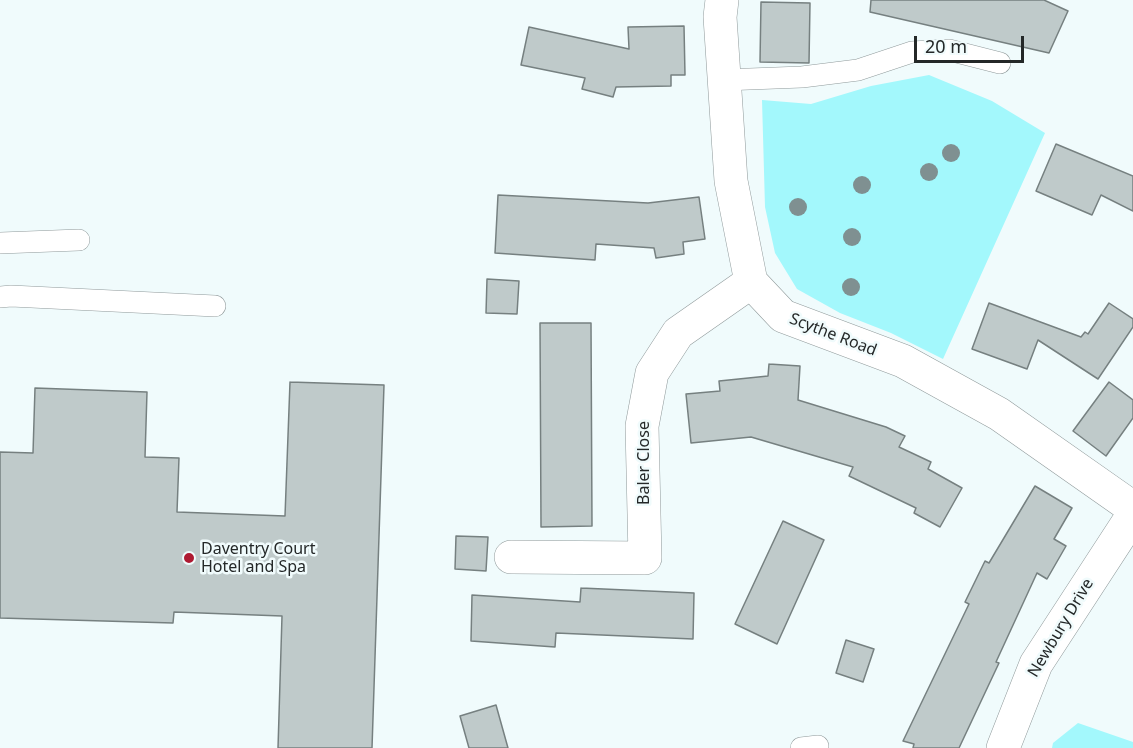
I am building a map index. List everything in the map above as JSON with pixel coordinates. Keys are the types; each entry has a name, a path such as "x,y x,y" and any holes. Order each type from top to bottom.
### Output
{"street":[{"path":"722,0 720,17 723,80 731,181 752,282"},
{"name":"Scythe Road","path":"752,282 783,316 903,361 999,414 1133,508"},
{"name":"Baler Close","path":"511,557 645,558 642,426 652,373 678,333 752,282"},
{"name":"Newbury Drive","path":"1003,748 1036,664 1133,516"}],"lane":[{"path":"723,80 802,77 858,70 912,52 949,50 1000,63"},
{"path":"0,243 79,240"},
{"path":"0,297 215,306"}],"shaded area":[{"path":"929,75 992,101 1045,133 943,359 891,333 840,313 797,289 775,253 765,207 762,100 811,104 871,86"},
{"path":"1078,723 1133,742 1133,748 1052,748 1053,743"}],"building":[{"path":"871,0 1044,0 1068,11 1049,53 870,12"},
{"path":"761,2 810,3 809,63 760,62"},
{"path":"684,26 685,75 671,75 671,86 616,87 613,97 582,89 585,78 521,65 529,27 629,49 628,27"},
{"path":"1056,144 1133,176 1133,211 1101,195 1092,215 1036,191"},
{"path":"498,195 648,203 699,197 705,239 683,242 684,254 656,258 654,248 596,244 595,260 495,253"},
{"path":"487,279 519,281 517,314 486,313"},
{"path":"989,303 1081,337 1085,332 1088,334 1109,303 1133,319 1133,327 1098,379 1038,340 1027,369 972,349"},
{"path":"540,323 591,323 592,526 541,527"},
{"path":"769,364 800,366 798,400 886,427 905,436 899,447 931,462 928,469 962,488 940,527 914,513 916,508 849,476 853,467 751,437 691,443 686,394 720,391 719,381 768,376"},
{"name":"Daventry Court Hotel and Spa","path":"290,382 384,385 372,748 278,748 282,616 174,612 173,623 0,618 0,452 33,453 35,388 147,392 145,457 179,458 177,512 285,516"},
{"path":"1109,382 1133,400 1133,418 1106,456 1073,431"},
{"path":"1035,486 1072,508 1054,539 1066,546 1047,579 1037,573 996,662 999,663 959,748 913,748 914,744 903,741 969,604 965,602 985,561 989,563"},
{"path":"783,521 824,540 777,644 735,624"},
{"path":"456,536 488,537 486,571 455,569"},
{"path":"581,588 694,593 693,639 556,633 555,647 471,641 472,595 580,602"},
{"path":"846,640 874,649 863,682 836,673"},
{"path":"496,705 508,748 469,748 460,716"}],"place":[{"name":"Daventry Court Hotel and Spa","path":"189,558"}]}
